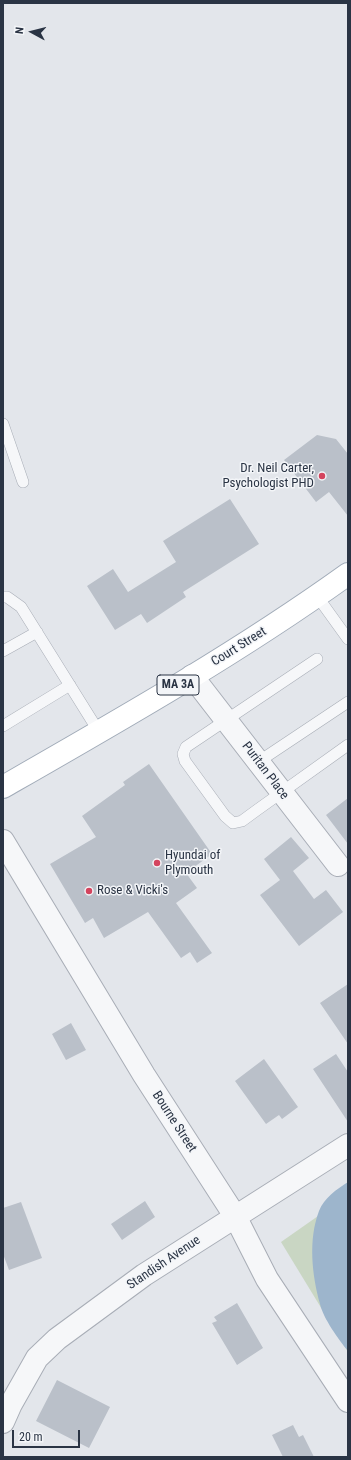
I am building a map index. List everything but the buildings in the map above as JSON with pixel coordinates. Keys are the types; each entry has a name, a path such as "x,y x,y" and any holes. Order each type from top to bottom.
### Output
{"main road":[{"name":"Court Street","path":"3,787 99,732 269,629 348,574"}],"street":[{"name":"Puritan Place","path":"192,676 338,865"},
{"name":"Bourne Street","path":"3,841 144,1075 235,1216 267,1279 348,1401"},
{"name":"Standish Avenue","path":"5,1411 37,1358 57,1339 144,1276 235,1216 348,1145"}],"lane":[{"path":"3,424 23,482"},
{"path":"317,596 348,639"},
{"path":"3,597 7,597 21,607 99,732"},
{"path":"3,651 37,632"},
{"path":"317,659 225,719 186,747 182,754 185,761 225,816 233,823 242,820 348,745"},
{"path":"3,726 70,685"},
{"path":"258,762 348,702"}],"green space":[{"path":"348,1195 348,1352 281,1242"}],"water":[{"path":"348,1182 348,1351 324,1316 317,1293 313,1269 312,1246 313,1234 321,1206 331,1194"}],"place":[{"name":"Dr. Neil Carter, Psychologist PHD","path":"322,476"},
{"name":"Hyundai of Plymouth","path":"157,863"},
{"name":"Rose & Vicki's","path":"89,891"}]}
